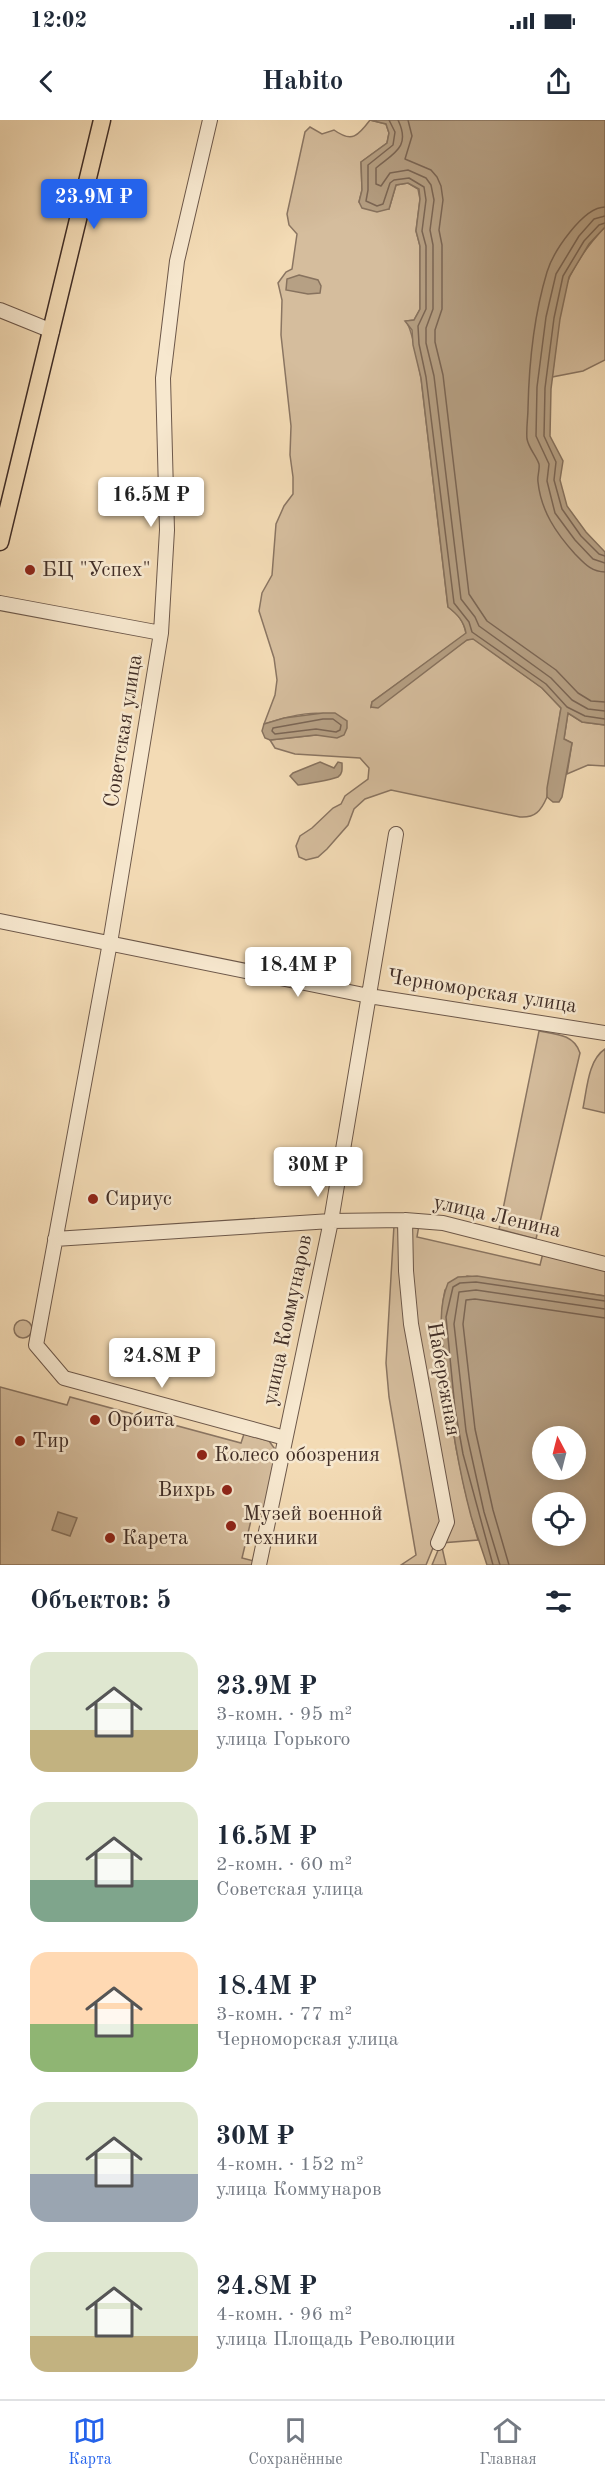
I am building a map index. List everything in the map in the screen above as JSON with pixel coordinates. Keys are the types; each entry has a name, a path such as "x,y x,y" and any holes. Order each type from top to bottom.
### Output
{"main road":[{"path":"0,542 102,120"}],"street":[{"name":"Советская улица","path":"210,120 177,261 163,378 167,530 161,633 110,944 36,1345 64,1378 285,1438"},
{"path":"0,310 52,331"},
{"path":"0,603 161,633"},
{"name":"улица Коммунаров","path":"259,1565 331,1221 396,834"},
{"name":"Черноморская улица","path":"0,921 369,996 605,1033"},
{"name":"улица Ленина","path":"55,1239 331,1221 405,1220 443,1223 605,1264"},
{"name":"Набережная","path":"405,1220 406,1271 411,1324 447,1522 438,1543"}],"shaded area":[{"path":"370,120 386,124 389,133 387,143 361,162 362,190 359,202 389,209 396,185 408,183 418,189 420,199 416,231 420,246 420,309 414,320 406,321 413,339 421,378 448,607 460,618 466,634 372,702 371,707 473,638 542,688 561,708 547,797 540,810 534,815 520,817 391,790 365,799 354,809 348,825 327,849 318,857 306,860 299,857 296,846 300,836 341,804 345,796 368,779 369,768 360,758 295,754 275,748 270,740 316,735 346,721 337,716 306,714 264,724 275,695 277,680 274,658 259,611 262,593 272,575 276,524 284,506 293,494 290,455 291,426 281,335 282,300 278,283 286,272 292,269 297,234 289,225 287,214 305,132 310,127 322,134 334,130 350,137 358,134"},
{"path":"605,227 605,360 583,371 552,377 566,286 581,256"},
{"path":"568,713 582,722 605,725 605,766 588,765 567,774 572,743 564,739"},
{"path":"539,1031 569,1038 580,1053 536,1239 499,1229"},
{"path":"605,1049 605,1113 583,1108 592,1067 599,1054"},
{"path":"394,1225 419,1225 417,1237 540,1265 543,1253 605,1270 605,1296 467,1276 445,1290 442,1331 447,1393 462,1478 478,1540 435,1543 426,1565 401,1565 416,1555 389,1397 386,1363"},
{"path":"23,1320 29,1323 32,1329 29,1335 23,1338 17,1335 14,1329 17,1323"},
{"path":"0,1387 67,1405 70,1397 241,1443 244,1434 269,1441 277,1452 265,1515 253,1512 242,1558 254,1561 254,1565 0,1565"},
{"path":"441,1543 446,1565 432,1565"}],"water":[{"path":"370,120 605,120 605,227 589,244 569,277 560,319 551,389 550,436 563,461 560,480 567,506 586,532 605,552 605,725 582,722 568,713 564,739 572,743 562,797 559,802 553,802 547,797 547,788 561,708 542,688 473,639 467,640 378,708 371,707 372,702 466,633 460,618 448,607 421,378 412,330 405,321 414,320 420,309 420,246 416,231 419,189 408,183 396,185 389,209 377,212 362,208 359,202 362,190 361,162 387,143 389,133 386,124"},
{"path":"299,275 318,280 321,286 320,293 308,294 286,290 287,279"},
{"path":"335,713 347,721 344,735 337,738 316,735 270,740 265,738 262,731 264,724 284,718"},
{"path":"320,762 334,768 338,762 342,763 341,774 338,777 298,785 290,776 293,773"},
{"path":"477,1276 605,1296 605,1565 487,1565 471,1516 458,1460 449,1404 441,1324 442,1303 448,1283 458,1277"},
{"path":"58,1512 77,1518 70,1536 52,1530"}],"place":[{"name":"БЦ \"Успех\"","path":"30,570"},
{"name":"Сириус","path":"93,1199"},
{"name":"Орбита","path":"95,1420"},
{"name":"Тир","path":"20,1441"},
{"name":"Колесо обозрения","path":"202,1455"},
{"name":"Вихрь","path":"227,1490"},
{"name":"Музей военной техники","path":"231,1526"},
{"name":"Карета","path":"110,1538"}]}
